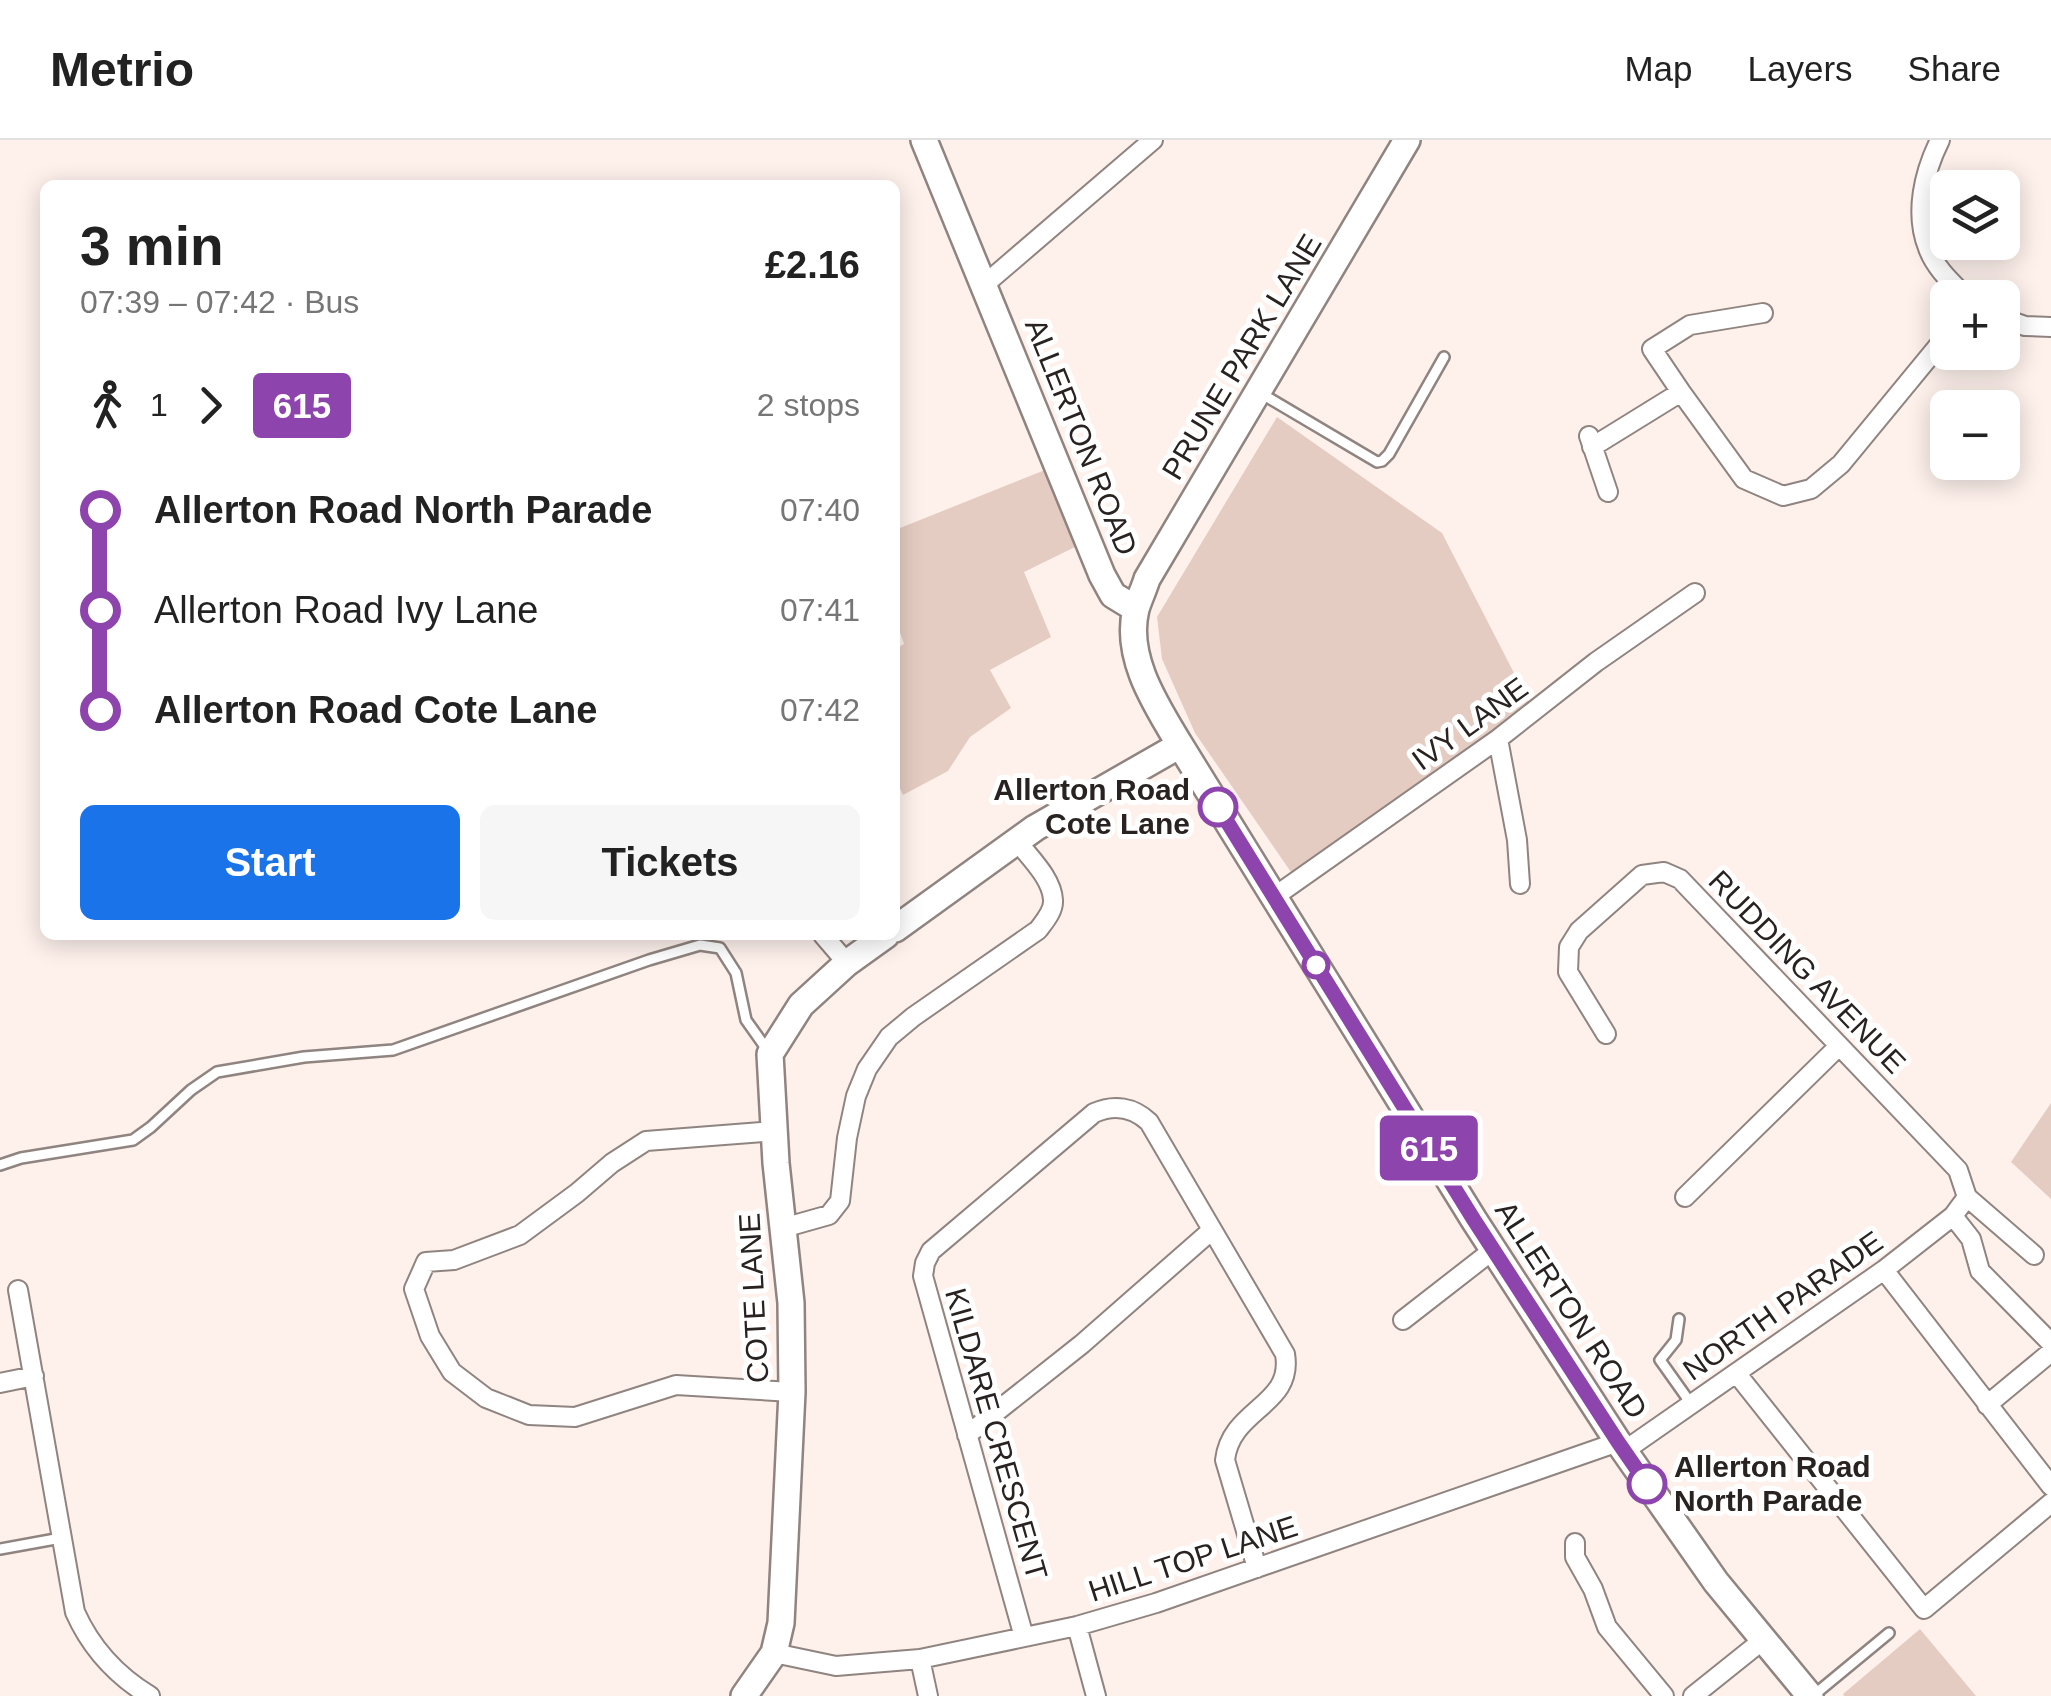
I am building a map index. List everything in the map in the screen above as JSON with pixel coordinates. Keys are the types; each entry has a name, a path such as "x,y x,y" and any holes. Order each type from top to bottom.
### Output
{"street":[{"name":"ALLERTON ROAD","path":"924,140 1102,575 1113,595 1136,609 1136,654 1160,710 1493,1250 1621,1447 1716,1582 1811,1696"},
{"path":"984,286 1153,140"},
{"name":"PRUNE PARK LANE","path":"1136,609 1147,578 1408,140"},
{"path":"1940,140 1926,176 1923,224 1927,248 1950,280"},
{"path":"1763,313 1690,326 1652,349 1744,478 1783,496 1810,489 1841,464 1930,356"},
{"path":"2020,324 2051,327"},
{"path":"1608,492 1591,441 1681,392"},
{"name":"IVY LANE","path":"1274,898 1696,593"},
{"path":"1498,739 1517,840 1520,884"},
{"path":"900,925 1035,828 1180,744"},
{"path":"783,1228 828,1215 840,1201 856,1096 866,1068 890,1037 912,1017 1038,930 1048,916 1053,900 1044,876 1017,841"},
{"name":"RUDDING AVENUE","path":"1606,1034 1568,972 1569,947 1579,931 1642,875 1664,872 1680,879 1958,1170 1967,1197 2034,1255"},
{"path":"826,940 847,964"},
{"path":"770,1054 801,1005 879,940"},
{"path":"1685,1198 1839,1046"},
{"name":"COTE LANE","path":"744,1696 774,1653 780,1622 792,1392 790,1304 770,1054"},
{"name":"KILDARE CRESCENT","path":"1024,1637 923,1270 931,1251 981,1206 1094,1113 1104,1109 1125,1108 1149,1122 1281,1346 1286,1363 1284,1379 1235,1430 1224,1460 1257,1568"},
{"path":"775,1131 646,1141 520,1234 454,1260 426,1262 414,1290 430,1336 452,1372 486,1398 528,1415 575,1417 676,1386 792,1392"},
{"name":"NORTH PARADE","path":"1621,1447 1692,1405 1884,1270 1953,1216 1967,1197"},
{"path":"1953,1216 1971,1239 1980,1272 2051,1343"},
{"path":"966,1435 1082,1344 1212,1230"},
{"path":"1403,1320 1493,1250"},
{"path":"1884,1270 2051,1486"},
{"path":"18,1290 75,1612 107,1662 150,1696"},
{"path":"1988,1405 2051,1352"},
{"path":"1736,1374 1924,1609 2051,1503"},
{"path":"0,1383 34,1376"},
{"name":"HILL TOP LANE","path":"774,1653 836,1666 920,1659 1077,1626 1621,1447"},
{"path":"1575,1544 1575,1556 1590,1581 1607,1627 1664,1696"},
{"path":"1077,1626 1096,1696"},
{"path":"1694,1696 1763,1640"},
{"path":"920,1659 928,1696"}],"lane":[{"path":"1260,392 1377,462 1389,454 1444,358"},
{"path":"0,1165 21,1158 133,1140 217,1072 304,1057 394,1050 700,945 720,948 736,973 746,1020 770,1054"},
{"path":"1679,1319 1676,1340 1660,1360 1692,1405"},
{"path":"0,1549 61,1538"},
{"path":"1811,1696 1889,1633"}],"shaded area":[{"path":"1277,417 1442,533 1531,706 1293,875 1195,733 1162,659 1157,617"},
{"path":"1045,470 1075,547 1024,572 1051,637 990,670 1011,708 970,737 948,771 903,795 900,788 900,646 904,644 900,632 900,528"},
{"path":"2051,1103 2051,1199 2011,1162"},
{"path":"1920,1629 1976,1696 1844,1696 1843,1694"}],"bus line":[{"name":"615","path":"1218,807 1474,1220 1647,1484"}],"place":[{"name":"Allerton Road Cote Lane","path":"1218,807"},
{"name":"Allerton Road North Parade","path":"1647,1484"}]}
